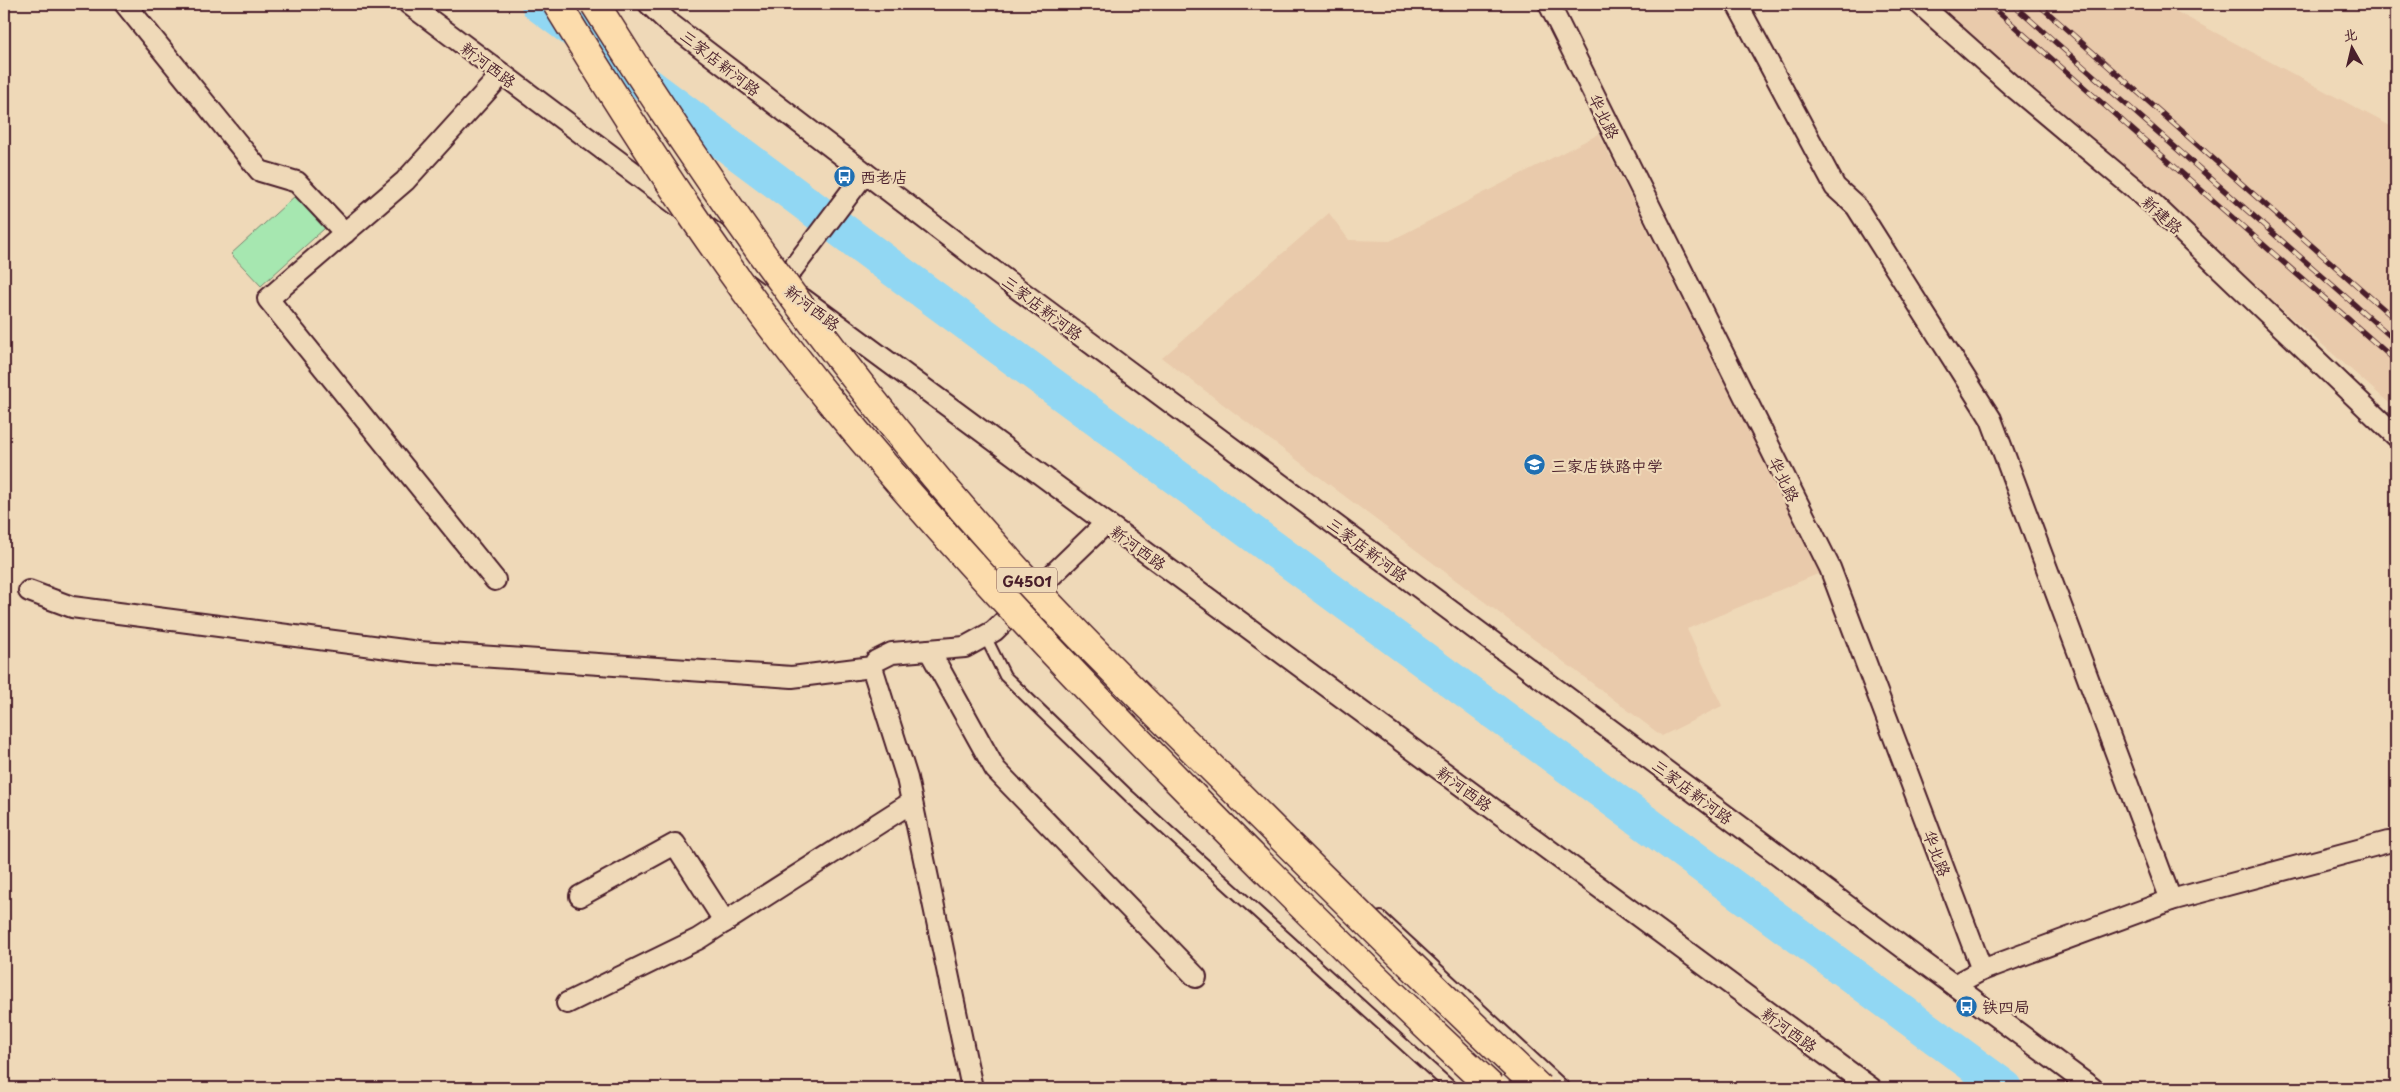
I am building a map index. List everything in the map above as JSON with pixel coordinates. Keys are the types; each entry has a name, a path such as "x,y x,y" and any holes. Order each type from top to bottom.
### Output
{"highway":[{"name":"G4501","path":"557,4 619,106 715,250 834,405 944,534 1053,654 1238,843 1414,1016 1492,1088"},
{"name":"G4501","path":"595,4 649,90 743,231 861,385 966,513 1076,634 1439,994 1540,1088"}],"street":[{"path":"125,4 260,171 297,182 344,233"},
{"name":"新河西路","path":"409,4 782,283 1871,1088"},
{"name":"三家店新河路","path":"649,4 668,22 865,173 2092,1088"},
{"name":"华北路","path":"1549,4 1830,568 1982,970"},
{"path":"1737,4 1835,187 1856,206 1991,420 2170,900"},
{"name":"新建路","path":"1920,4 2011,86 2153,204 2396,436"},
{"path":"495,580 268,299 405,181 502,74"},
{"path":"782,283 865,173"},
{"path":"29,591 72,607 419,652 792,677 872,667 876,661 892,653 965,647 994,631 1106,523"},
{"path":"929,650 995,769 1196,977"},
{"path":"872,667 907,778 972,1088"},
{"path":"567,1002 698,939 912,802"},
{"path":"1954,985 1982,970 2170,900 2244,878 2388,842 2396,842"},
{"path":"580,896 675,844 725,922"}],"lane":[{"path":"1041,586 1159,708 1311,851"},
{"path":"985,636 1005,676 1128,796 1452,1088"},
{"path":"1376,912 1566,1088"}],"shaded area":[{"path":"1933,4 2162,4 2396,129 2396,409"},
{"name":"三家店铁路中学","path":"1599,134 1820,573 1687,629 1722,706 1662,736 1162,358 1329,213 1349,240 1390,241"}],"green space":[{"path":"296,195 325,228 261,286 231,254"}],"waterway":[{"path":"539,4 879,258 2005,1088"}],"railway":[{"path":"1989,4 2396,361"},
{"path":"2012,4 2396,341"},
{"path":"2038,4 2396,320"},
{"path":"2390,4 2396,9"}],"place":[{"name":"西老店","path":"844,176"},
{"name":"三家店铁路中学","path":"1535,465"},
{"name":"铁四局","path":"1966,1006"}]}
